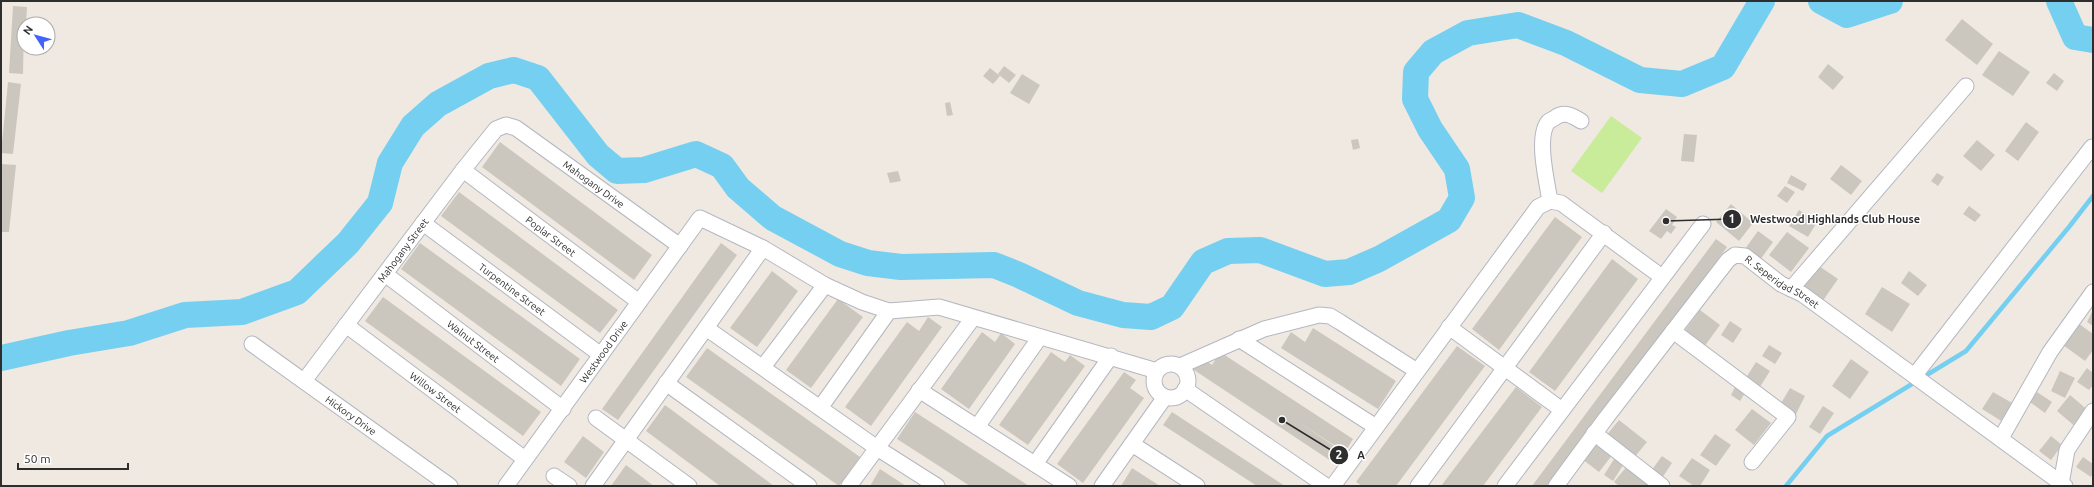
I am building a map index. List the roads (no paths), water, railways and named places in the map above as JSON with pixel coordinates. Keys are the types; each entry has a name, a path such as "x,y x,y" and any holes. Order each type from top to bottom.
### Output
{"street":[{"path":"1791,289 1966,86"},
{"path":"1550,201 1543,149 1543,136 1548,122 1561,114 1572,116 1581,122"},
{"name":"Mahogany Street","path":"304,381 463,170 496,129 506,125"},
{"name":"Mahogany Drive","path":"506,125 516,128 680,246"},
{"path":"1915,375 2092,147"},
{"name":"Poplar Street","path":"463,170 639,302"},
{"path":"1333,486 1538,207 1550,201 1561,203 1570,208 1662,277"},
{"name":"Westwood Drive","path":"506,486 700,218 763,248"},
{"name":"Turpentine Street","path":"423,223 601,355"},
{"path":"1505,486 1703,224"},
{"path":"1418,486 1604,233"},
{"path":"593,486 763,248 825,284 862,302 889,311 939,307 973,318 1110,356 1157,372"},
{"name":"R. Seperidad Street","path":"1556,486 1594,433 1728,260 1735,255 1746,256 1791,289 1802,294 1915,375 2063,485"},
{"name":"Walnut Street","path":"385,274 563,409"},
{"path":"763,367 825,284"},
{"path":"2000,438 2050,352 2093,292"},
{"path":"820,408 889,311"},
{"path":"1180,366 1264,329 1319,315 1330,316 1417,371"},
{"path":"849,486 973,318"},
{"name":"Willow Street","path":"346,325 525,459"},
{"path":"1450,327 1562,410"},
{"path":"706,328 877,448 937,486"},
{"path":"1673,331 1788,417 1752,462"},
{"path":"977,427 1040,337"},
{"path":"1239,339 1376,427"},
{"name":"Hickory Drive","path":"252,344 450,486"},
{"path":"1035,464 1110,356"},
{"path":"1175,364 1180,366 1187,377 1185,389 1176,396 1165,397 1157,391 1155,386 1154,381 1157,372 1165,365 1175,364"},
{"path":"666,383 809,486"},
{"path":"1185,389 1326,486"},
{"path":"919,390 1069,486"},
{"path":"1102,486 1165,397"},
{"path":"2063,485 2067,450 2093,411"},
{"path":"596,418 689,486"},
{"path":"1594,433 1662,486"},
{"path":"1132,444 1197,486"},
{"path":"554,476 569,486"}],"waterway":[{"path":"1,358 69,343 129,333 185,315 242,312 297,292 348,243 380,203 390,163 413,126 438,104 489,76 514,70 538,78 598,155 617,171 644,170 696,154 722,166 738,188 773,218 840,254 868,263 901,267 994,265 1078,303 1123,315 1151,317 1172,307 1203,262 1228,251 1260,250 1325,274 1349,272 1379,259 1449,220 1462,198 1457,169 1430,129 1415,99 1416,72 1433,52 1468,33 1518,25 1566,43 1640,80 1682,84 1723,67 1762,1"},
{"path":"1821,1 1847,15 1890,1"},
{"path":"2059,1 2075,37 2093,40"},
{"path":"1786,486 1827,436 1966,351 2093,196"}],"place":[{"name":"Westwood Highlands Club House","path":"1666,221"},
{"name":"A","path":"1282,420"}]}
